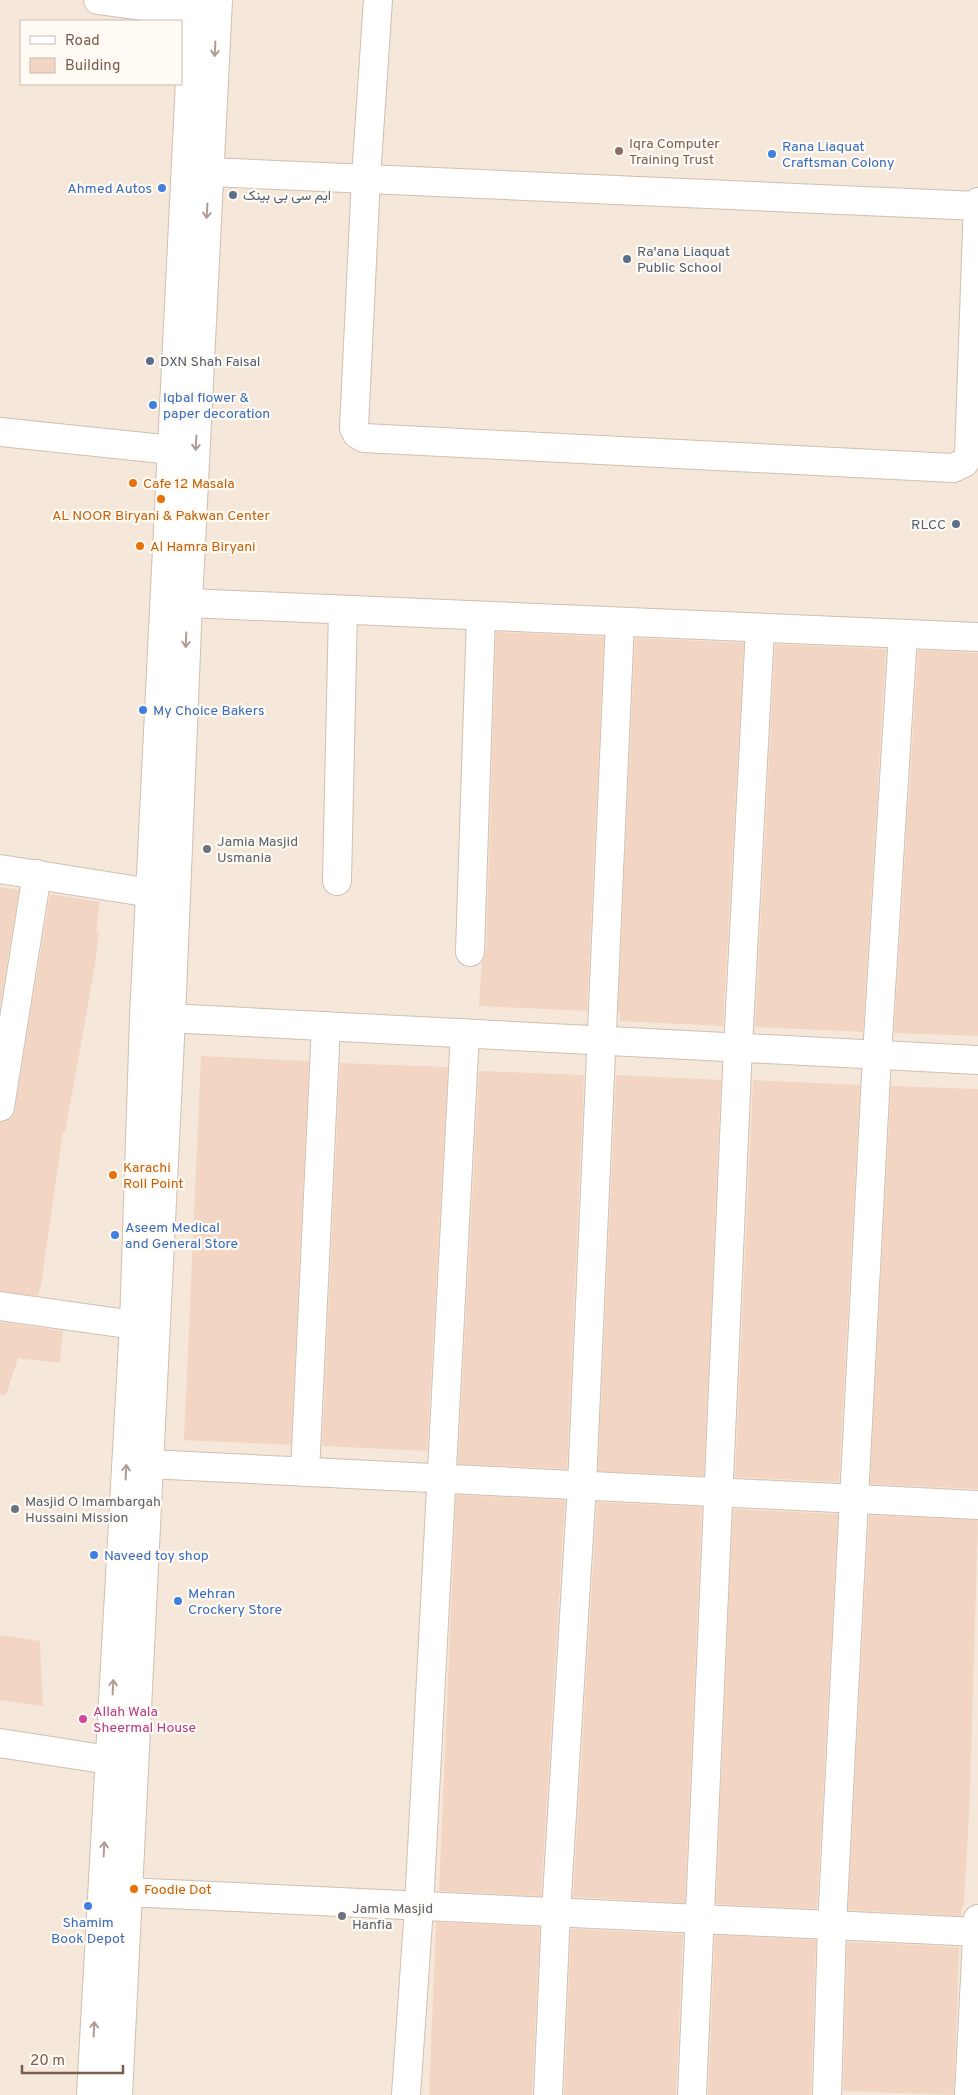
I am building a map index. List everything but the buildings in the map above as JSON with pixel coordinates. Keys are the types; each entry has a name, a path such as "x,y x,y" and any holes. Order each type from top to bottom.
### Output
{"street":[{"path":"91,2095 134,1325 144,1017 194,7 98,0"},
{"path":"118,2095 148,1464 172,1018 188,603 218,0"},
{"path":"378,0 366,178 354,428 357,434 364,438 953,468 964,463 969,456 978,202"},
{"path":"209,172 978,206"},
{"path":"0,432 172,450"},
{"path":"188,603 978,637"},
{"path":"337,881 343,610"},
{"path":"470,952 481,616"},
{"path":"548,2095 556,1913 582,1485 620,622"},
{"path":"692,2095 720,1492 738,1047 760,629"},
{"path":"827,2095 832,1925 877,1055 903,634"},
{"path":"0,869 151,893"},
{"path":"0,1107 37,874"},
{"path":"144,1017 978,1060"},
{"path":"305,1472 326,1026"},
{"path":"406,2095 419,1907 465,1033"},
{"path":"0,1306 134,1325"},
{"path":"148,1464 978,1505"},
{"path":"0,1743 109,1760"},
{"path":"101,1891 129,1894 978,1932"},
{"path":"969,2095 978,1919"}],"shaded area":[{"path":"0,0 978,0 978,2095 0,2095"}],"place":[{"name":"Iqra Computer Training Trust","path":"619,151"},
{"name":"Rana Liaquat Craftsman Colony","path":"772,154"},
{"name":"Ahmed Autos","path":"162,188"},
{"name":"ایم سی بی بینک","path":"233,195"},
{"name":"Ra'ana Liaquat Public School","path":"627,259"},
{"name":"DXN Shah Faisal","path":"150,361"},
{"name":"Iqbal flower & paper decoration","path":"153,405"},
{"name":"Cafe 12 Masala","path":"133,483"},
{"name":"AL NOOR Biryani & Pakwan Center","path":"161,499"},
{"name":"RLCC","path":"956,524"},
{"name":"Al Hamra Biryani","path":"140,546"},
{"name":"My Choice Bakers","path":"143,710"},
{"name":"Jamia Masjid Usmania","path":"207,849"},
{"name":"Karachi Roll Point","path":"113,1175"},
{"name":"Aseem Medical and General Store","path":"115,1235"},
{"name":"Masjid O Imambargah Hussaini Mission","path":"15,1509"},
{"name":"Naveed toy shop","path":"94,1555"},
{"name":"Mehran Crockery Store","path":"178,1601"},
{"name":"Allah Wala Sheermal House","path":"83,1719"},
{"name":"Foodie Dot","path":"134,1889"},
{"name":"Shamim Book Depot","path":"88,1906"},
{"name":"Jamia Masjid Hanfia","path":"342,1916"}]}
